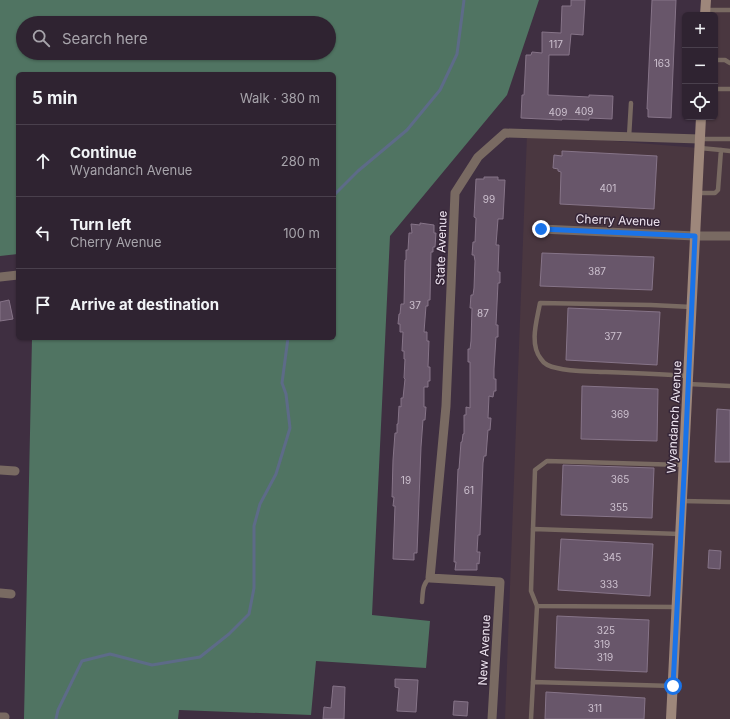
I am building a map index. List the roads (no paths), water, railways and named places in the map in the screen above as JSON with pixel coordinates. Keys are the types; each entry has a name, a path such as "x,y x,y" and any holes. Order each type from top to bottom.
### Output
{"street":[{"name":"Wyandanch Avenue","path":"671,719 685,465 701,120"},
{"name":"State Avenue","path":"430,578 446,406 455,193 478,158 505,133 629,137 700,143"},
{"name":"Cherry Avenue","path":"541,229 695,236 730,236"},
{"path":"0,277 16,275"},
{"path":"0,470 15,471"},
{"name":"New Avenue","path":"430,578 500,582 492,719"},
{"path":"0,593 11,594"}],"lane":[{"path":"706,8 730,10"},
{"path":"718,60 730,62"},
{"path":"718,89 730,89"},
{"path":"629,137 631,103"},
{"path":"700,143 730,139"},
{"path":"700,143 721,150 730,151"},
{"path":"697,193 715,193 718,189 721,150"},
{"path":"692,307 540,303 537,319 535,348 541,360 558,368 688,380 730,386"},
{"path":"531,719 537,606 531,591 536,470 547,461 685,465"},
{"path":"682,500 730,502"},
{"path":"533,529 680,534"},
{"path":"422,602 423,586 430,578"},
{"path":"537,606 677,607"},
{"path":"533,682 673,686"}],"waterway":[{"path":"336,193 358,171 407,130 440,90 457,54 464,0"},
{"path":"56,719 58,710 82,661 110,654 152,665 200,657 229,634 249,614 254,588 254,526 260,504 276,474 290,428 286,394 282,383 288,340"}]}
